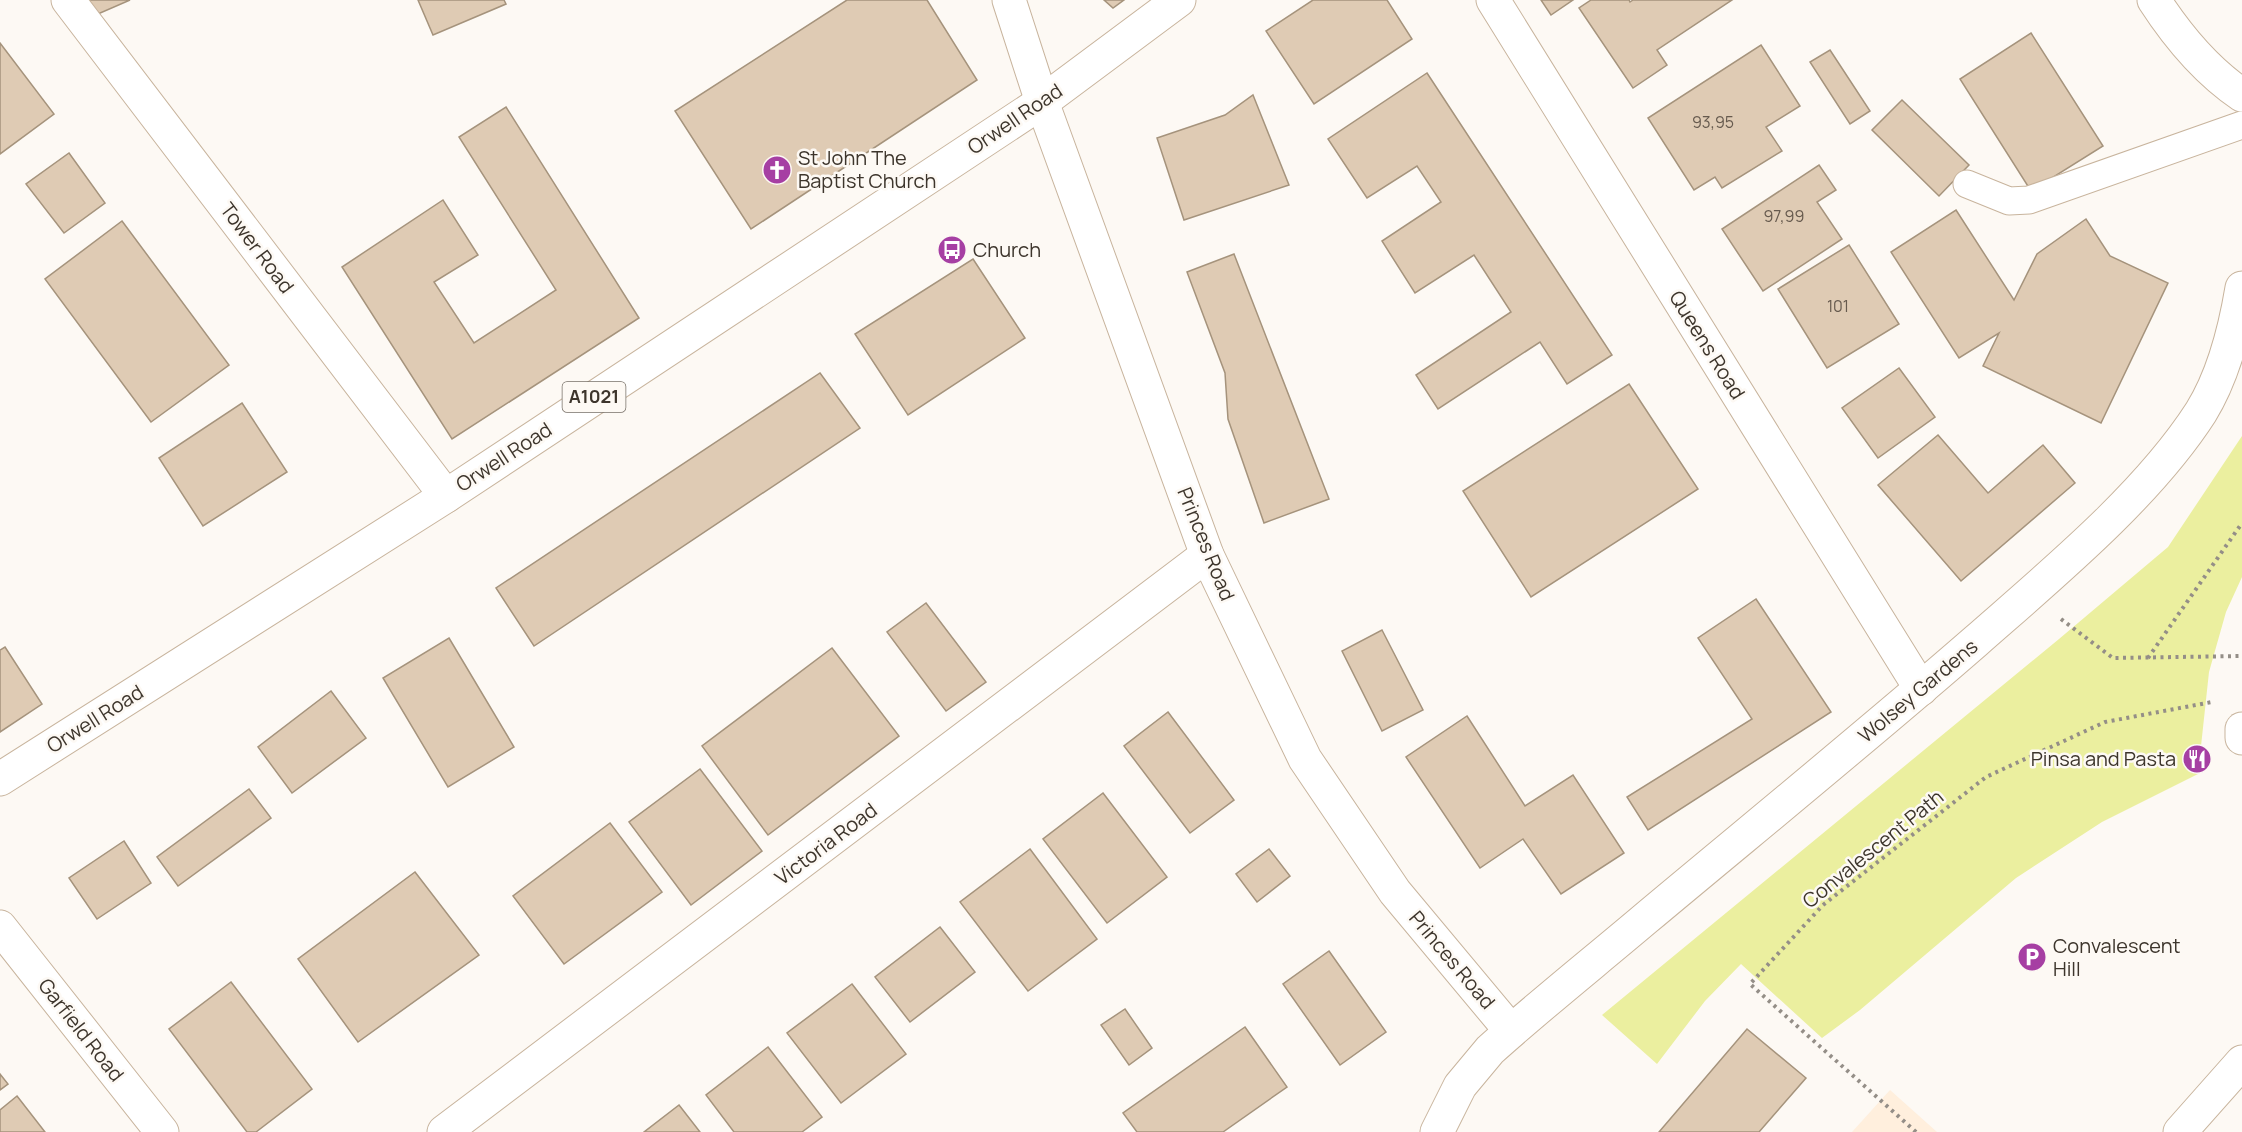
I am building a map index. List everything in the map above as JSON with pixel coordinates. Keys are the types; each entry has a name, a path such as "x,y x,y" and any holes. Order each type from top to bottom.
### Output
{"street":[{"name":"Tower Road","path":"68,0 446,495"},
{"name":"Princes Road","path":"1009,0 1042,102 1207,555 1305,759 1395,892 1511,1031"},
{"name":"Orwell Road","path":"0,779 446,495 1042,102 1179,0"},
{"name":"Queens Road","path":"1493,0 1921,689"},
{"path":"2154,0 2177,35 2192,52 2242,95"},
{"name":"Wolsey Gardens","path":"1437,1132 1460,1086 1474,1066 1511,1031 1921,689 2030,594 2135,494 2176,446 2202,410 2223,365 2236,321 2242,288"},
{"name":"Victoria Road","path":"444,1132 1207,555"},
{"path":"2242,729 2242,738"},
{"name":"Garfield Road","path":"0,927 162,1132"},
{"path":"2181,1132 2242,1062"}],"lane":[{"path":"1967,184 2009,201 2029,200 2242,125"}],"path":[{"path":"2148,658 2242,523"},
{"path":"2030,594 2113,658 2242,656"},
{"name":"Convalescent Path","path":"1916,1132 1750,984 1823,905 1986,777 2105,722 2219,700"}],"shaded area":[{"path":"1890,1090 1937,1132 1852,1132"}],"green space":[{"path":"2242,436 2242,577 2226,612 2209,672 2198,774 2102,822 2016,878 1860,1010 1822,1038 1741,964 1705,1001 1657,1064 1602,1015 2168,547"}],"building":[{"path":"84,0 130,0 91,17"},
{"path":"418,0 504,0 506,4 433,35"},
{"name":"St John The Baptist Church","path":"847,0 927,0 977,80 751,229 675,111"},
{"path":"1104,0 1124,0 1113,8"},
{"path":"1313,0 1387,0 1412,39 1314,104 1266,31"},
{"path":"1541,0 1573,0 1551,15"},
{"path":"1591,0 1629,0 1630,2 1633,0 1732,0 1657,50 1667,65 1633,88 1579,8"},
{"path":"2031,33 2103,146 2031,191 1960,79"},
{"path":"0,43 54,114 0,154"},
{"path":"1761,45 1800,106 1766,127 1782,151 1722,188 1715,177 1694,190 1648,118"},
{"path":"1830,50 1870,111 1850,124 1810,62"},
{"path":"1427,73 1612,355 1567,384 1540,342 1438,409 1416,375 1511,312 1474,255 1415,293 1382,241 1441,202 1417,166 1367,198 1328,139"},
{"path":"1253,95 1289,185 1184,220 1157,138 1225,115"},
{"path":"1902,100 1969,165 1939,196 1872,130"},
{"path":"506,107 639,318 452,439 342,267 443,200 478,255 434,282 474,343 556,290 459,137"},
{"path":"69,153 105,203 64,233 26,184"},
{"path":"1819,165 1836,190 1817,202 1842,239 1763,291 1722,229"},
{"path":"1956,210 2014,300 2037,254 2086,219 2110,256 2168,283 2101,423 1983,366 1999,333 1959,358 1891,252"},
{"path":"122,221 229,365 151,422 45,279"},
{"path":"1849,245 1899,324 1827,368 1778,289"},
{"path":"1234,254 1329,499 1264,523 1228,419 1225,373 1187,272"},
{"path":"973,259 1025,338 908,415 855,334"},
{"path":"1899,368 1935,417 1878,458 1842,408"},
{"path":"820,373 860,428 534,646 496,588"},
{"path":"1629,384 1698,489 1531,597 1463,491"},
{"path":"242,403 287,472 203,526 159,458"},
{"path":"1938,435 1988,493 2043,445 2075,483 1961,581 1878,485"},
{"path":"1756,599 1831,712 1648,830 1627,797 1752,719 1698,638"},
{"path":"926,603 986,682 946,711 887,632"},
{"path":"1382,630 1423,710 1382,731 1342,651"},
{"path":"449,638 514,747 448,787 383,678"},
{"path":"5,647 42,704 0,732 0,650"},
{"path":"832,648 899,736 768,835 702,746"},
{"path":"331,691 366,738 292,793 258,747"},
{"path":"1168,712 1234,800 1190,833 1124,746"},
{"path":"1467,716 1525,806 1573,775 1624,853 1561,894 1523,839 1480,868 1406,757"},
{"path":"700,769 762,851 691,905 629,822"},
{"path":"249,789 271,818 178,886 157,857"},
{"path":"1103,793 1167,877 1107,923 1043,839"},
{"path":"610,823 662,892 564,964 513,896"},
{"path":"124,841 151,883 97,919 69,878"},
{"path":"1030,849 1097,939 1028,991 960,902"},
{"path":"1269,849 1290,876 1257,902 1236,874"},
{"path":"415,872 479,955 358,1042 298,959"},
{"path":"940,927 975,972 910,1022 875,977"},
{"path":"1329,951 1386,1032 1340,1065 1283,984"},
{"path":"231,982 312,1089 256,1132 247,1132 169,1029"},
{"path":"852,984 906,1054 841,1103 787,1033"},
{"path":"1125,1009 1152,1048 1129,1065 1101,1025"},
{"path":"1245,1027 1287,1087 1223,1132 1137,1132 1123,1113"},
{"path":"1747,1029 1806,1078 1759,1132 1659,1132"},
{"path":"768,1047 822,1117 802,1132 734,1132 706,1095"},
{"path":"0,1074 8,1084 0,1090"},
{"path":"17,1096 45,1132 0,1132 0,1110"},
{"path":"679,1105 700,1132 644,1132"}],"place":[{"name":"St John The Baptist Church","path":"777,170"},
{"name":"Church","path":"952,250"},
{"name":"Pinsa and Pasta","path":"2197,759"},
{"name":"Convalescent Hill","path":"2032,957"}]}
